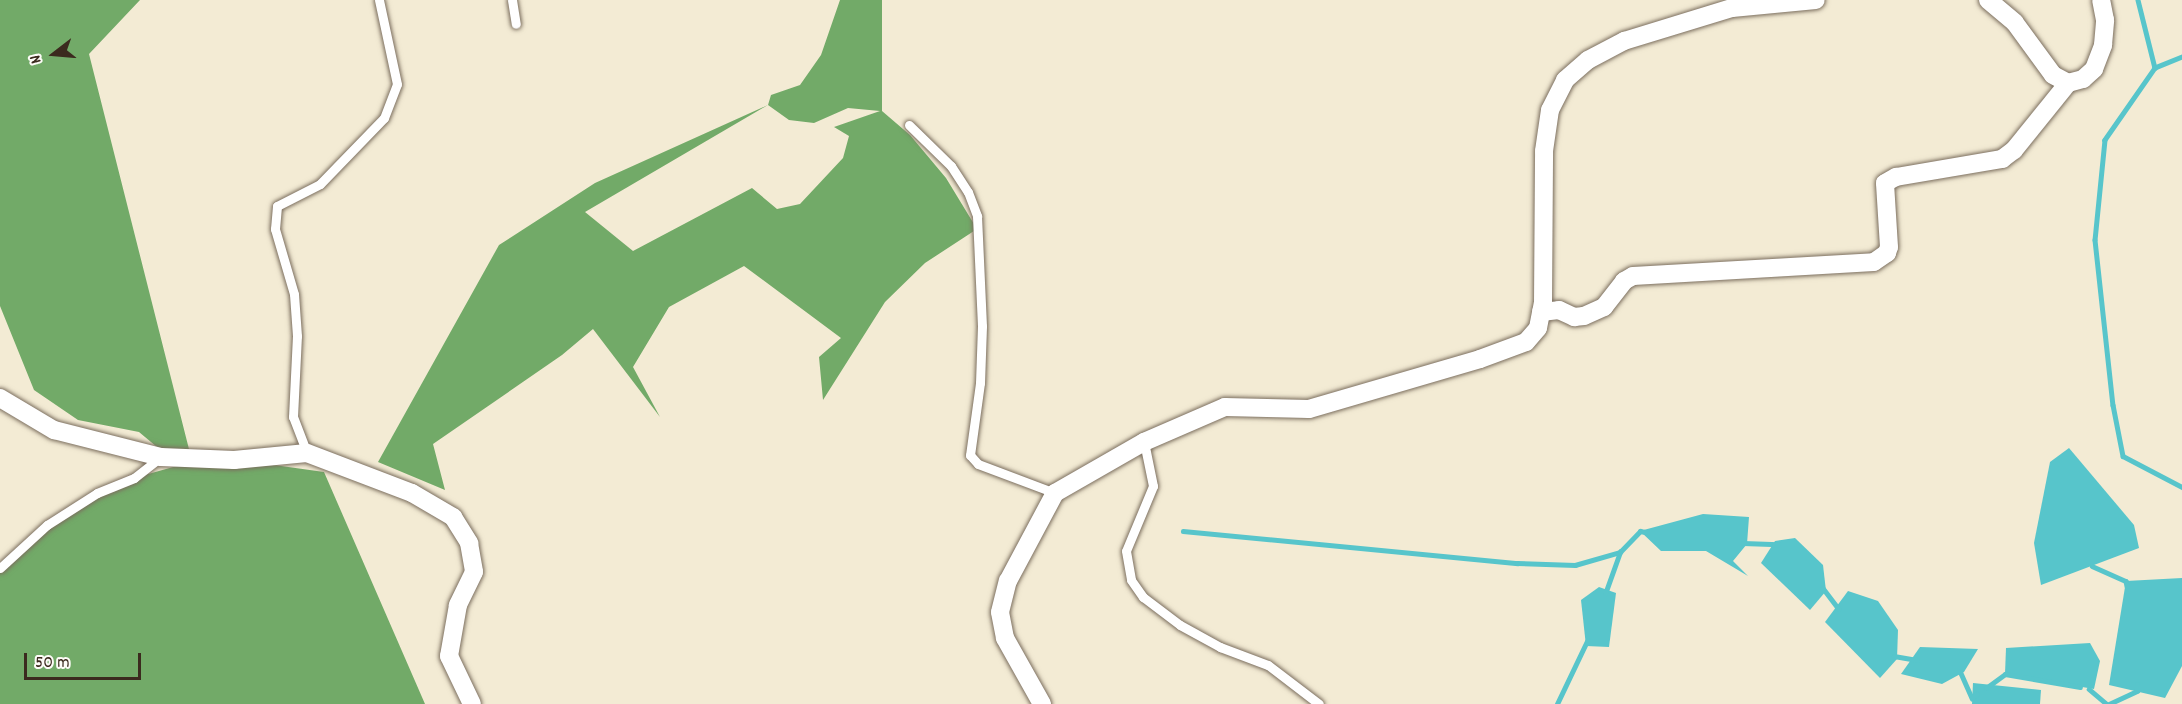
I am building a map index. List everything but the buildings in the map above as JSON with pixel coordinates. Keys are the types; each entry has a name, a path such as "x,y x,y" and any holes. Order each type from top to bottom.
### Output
{"street":[{"path":"1041,704 1005,639 1000,612 1008,581 1054,493 1144,442 1225,407 1309,409 1480,359 1526,342 1538,327 1541,312 1544,151 1550,110 1565,80 1588,60 1624,41 1732,8 1816,0"},
{"path":"1988,0 2015,23 2053,75 2068,82 2083,79 2094,69 2103,45 2105,20 2101,0"},
{"path":"1541,312 1554,310 1574,317 1584,316 1604,307 1624,281 1632,276 1874,262 1887,253 1889,247 1885,183 1896,177 2002,159 2014,150 2068,82"},
{"path":"0,398 54,430 161,457 234,460 307,453 412,493 453,517 469,543 474,572 453,623 449,656 472,704"}],"lane":[{"path":"307,453 293,417 297,326 294,294 275,229 277,206 320,184 384,118 397,84 379,0"},
{"path":"512,0 516,24"},
{"path":"909,125 951,166 968,192 977,216 982,326 980,383 970,455 978,464 1054,493"},
{"path":"1144,442 1153,486 1126,551 1131,580 1143,597 1180,625 1220,646 1268,664 1319,704"},
{"path":"0,568 46,525 97,493 134,478 161,457"}],"green space":[{"path":"0,0 140,0 89,54 192,461 222,467 274,465 324,472 425,704 0,704 0,568 47,525 134,478 191,462 157,447 139,432 78,420 34,390 0,306"},
{"path":"840,0 882,0 882,111 910,135 946,178 977,229 925,263 885,302 823,400 819,357 841,338 744,266 669,307 633,367 660,417 593,329 562,355 433,444 445,490 378,462 499,245 595,183 768,105 771,95 800,85 821,55","holes":["768,105 789,120 814,123 848,108 880,111 834,127 849,136 843,158 800,204 777,209 752,188 633,251 585,212"]}],"water":[{"path":"2069,448 2134,525 2139,548 2041,585 2034,543 2050,462"},
{"path":"1703,514 1749,517 1747,544 1733,561 1748,576 1706,551 1661,551 1640,531"},
{"path":"1795,538 1823,565 1826,591 1810,610 1761,563 1775,541"},
{"path":"2182,578 2182,666 2165,698 2109,685 2126,581"},
{"path":"1599,587 1616,593 1609,647 1586,646 1581,600"},
{"path":"1848,591 1878,601 1898,630 1897,659 1880,678 1825,622"},
{"path":"2090,643 2100,661 2094,689 2005,674 2006,648"},
{"path":"1920,647 1978,649 1964,672 1942,684 1901,674"},
{"path":"1973,683 2041,690 2040,704 1972,704"}],"waterway":[{"path":"2138,0 2155,68"},
{"path":"2182,57 2155,68 2105,140 2095,240 2113,405 2123,456 2182,487"},
{"path":"1183,531 1517,563 1575,565 1620,552"},
{"path":"1605,594 1620,552 1640,531 1645,532"},
{"path":"1743,543 1778,544"},
{"path":"2092,566 2126,581 2127,586"},
{"path":"1823,588 1839,609"},
{"path":"1557,704 1587,641"},
{"path":"1894,656 1917,660"},
{"path":"1960,671 1972,698 1977,694"},
{"path":"1986,688 2005,674 2080,687"},
{"path":"2109,704 2137,691 2137,685"},
{"path":"2089,689 2107,704"}]}
